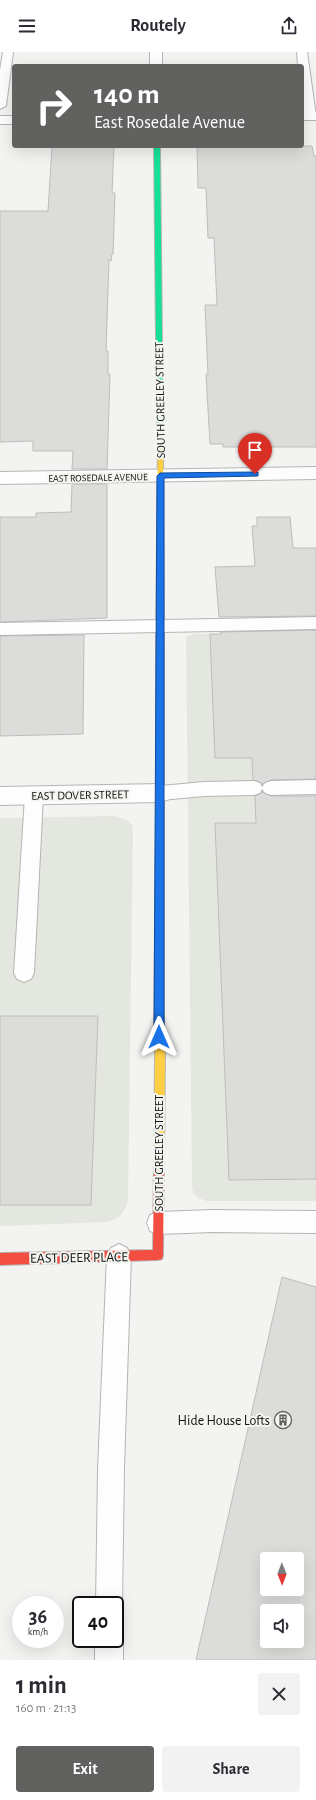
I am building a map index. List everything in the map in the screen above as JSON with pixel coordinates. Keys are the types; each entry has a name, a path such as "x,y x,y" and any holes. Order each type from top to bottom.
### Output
{"street":[{"path":"156,52 156,64"},
{"path":"0,120 12,120"},
{"name":"SOUTH GREELEY STREET","path":"157,148 161,626 159,1037"},
{"name":"EAST ROSEDALE AVENUE","path":"0,478 316,473"},
{"name":"EAST DOVER STREET","path":"0,796 161,793"},
{"name":"SOUTH GREELEY STREET","path":"158,1255 160,1052"},
{"name":"EAST DEER PLACE","path":"0,1259 158,1255"}],"lane":[{"path":"0,106 8,52"},
{"path":"302,52 303,64"},
{"path":"304,70 309,116"},
{"path":"0,629 316,623"},
{"path":"161,793 204,789 316,787"},
{"path":"24,973 34,796"},
{"path":"158,1223 213,1221 316,1222"},
{"path":"109,1596 111,1470 119,1256"},
{"path":"108,1660 109,1648"}],"shaded area":[{"path":"316,632 316,1201 207,1201 198,1198 193,1193 192,1185 186,637 194,634"},
{"path":"114,816 125,819 132,825 133,834 128,1201 124,1211 118,1218 108,1222 0,1226 0,818"}],"building":[{"path":"304,146 312,146 314,156 316,156 316,447 223,447 223,444 210,444 206,374 208,374 205,305 217,305 214,238 208,238 206,188 198,188 197,148 304,148"},
{"path":"52,148 114,148 112,193 115,193 113,254 111,261 109,260 106,351 108,351 108,374 110,374 107,469 72,469 73,451 33,451 33,441 0,442 0,211 48,211"},
{"path":"72,484 107,484 107,618 0,622 0,517 36,517 36,513 71,512"},
{"path":"257,517 290,517 293,548 316,548 316,616 219,617 215,567 255,566 252,526 257,526"},
{"path":"316,630 316,779 271,780 262,784 253,780 252,758 215,758 210,634 221,634 220,632"},
{"path":"84,635 83,734 0,736 0,636"},
{"path":"262,792 271,796 316,796 316,1179 229,1180 215,823 256,823 255,796"},
{"path":"0,1016 98,1016 91,1205 0,1205"},
{"name":"Hide House Lofts","path":"282,1277 316,1287 316,1660 196,1660"}],"traffic: fast":[{"path":"157,148 160,438"},
{"path":"160,653 160,818"}],"traffic: slow":[{"path":"160,438 160,653"},
{"path":"159,1160 160,1052"}],"traffic: jam":[{"path":"159,1037 160,818"},
{"path":"0,1259 158,1255 159,1160"}],"place":[{"name":"Hide House Lofts","path":"283,1420"}],"route":[{"path":"159,1037 161,819 160,476 255,474"}]}
